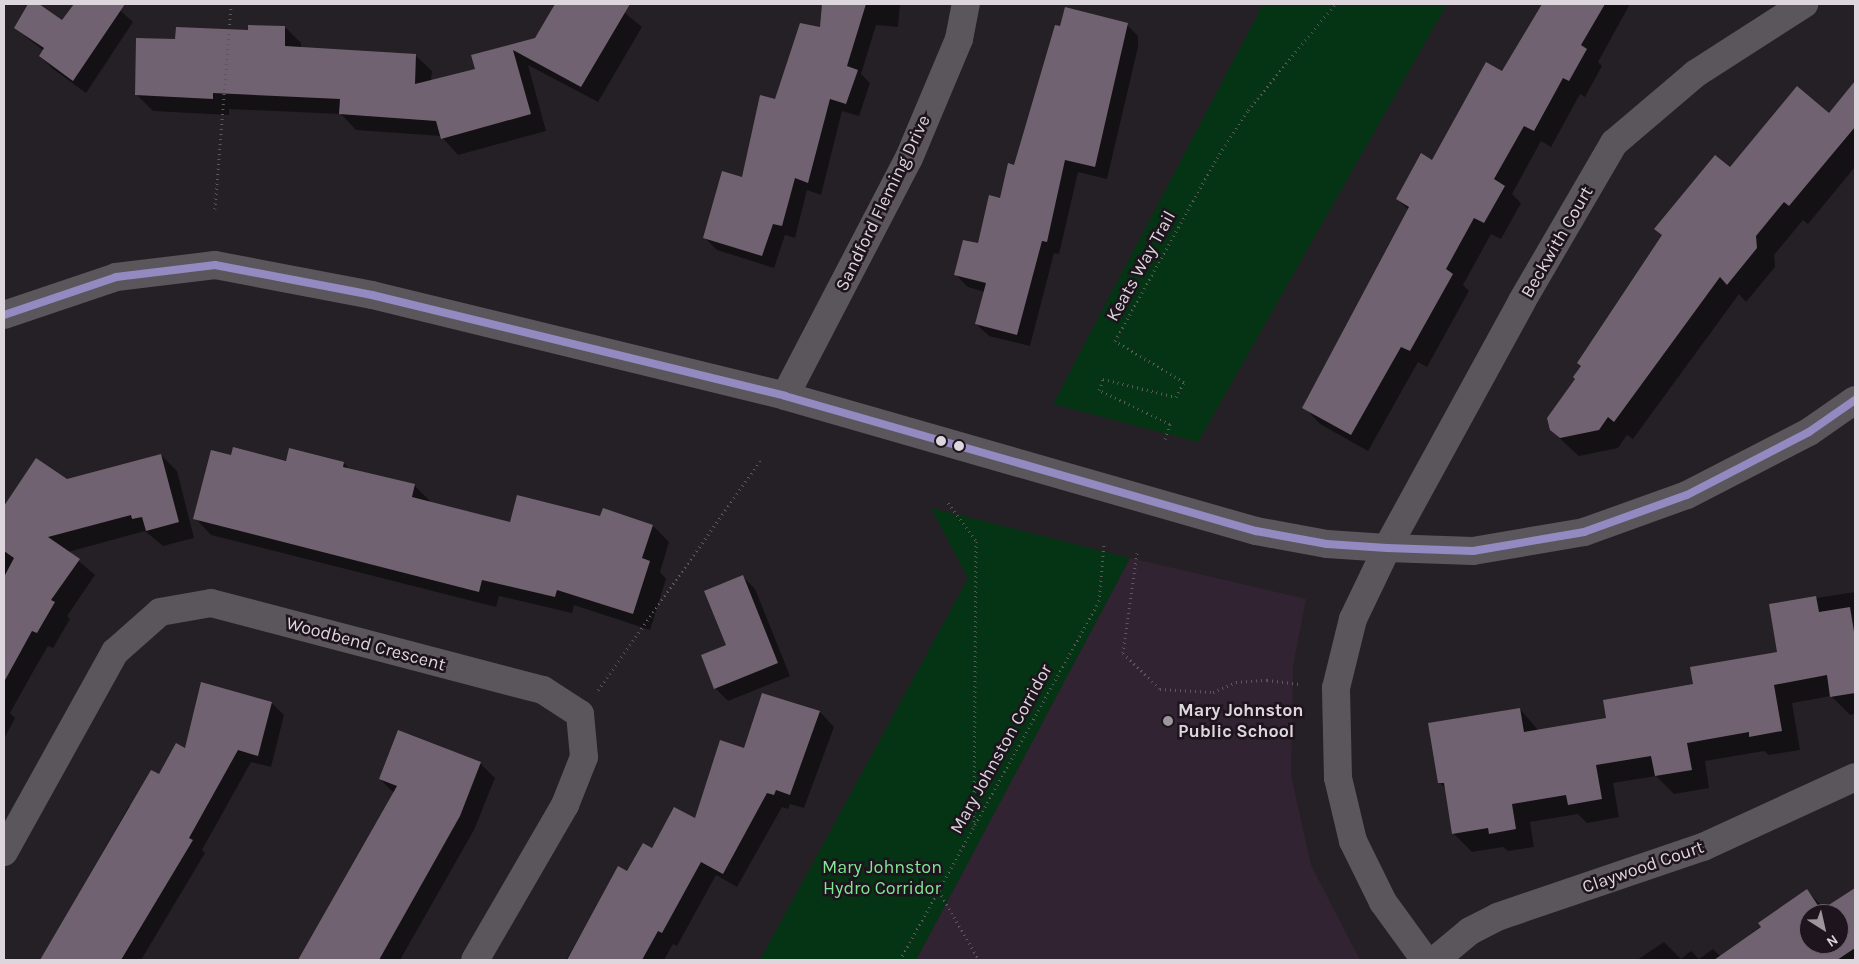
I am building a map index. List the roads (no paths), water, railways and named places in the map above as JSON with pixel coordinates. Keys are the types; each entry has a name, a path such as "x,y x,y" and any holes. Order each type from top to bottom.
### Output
{"street":[{"name":"Sandford Fleming Drive","path":"785,396 909,158 959,39 966,4"},
{"name":"Beckwith Court","path":"1425,960 1383,902 1353,840 1338,778 1336,688 1353,619 1387,548 1522,301 1614,143 1695,74 1804,4"},
{"path":"4,315 116,277 215,265 372,296 785,396 1256,531 1328,544 1387,548 1472,551 1584,532 1687,495 1808,432 1855,400"},
{"name":"Woodbend Crescent","path":"4,852 115,652 160,612 211,603 543,690 580,714 584,757 565,806 475,960"},
{"name":"Claywood Court","path":"1435,960 1470,931 1497,917 1703,847 1855,777"}],"place":[{"name":"Mary Johnston Public School","path":"1168,721"}],"park label":[{"name":"Mary Johnston Hydro Corridor","path":"882,878"}]}
